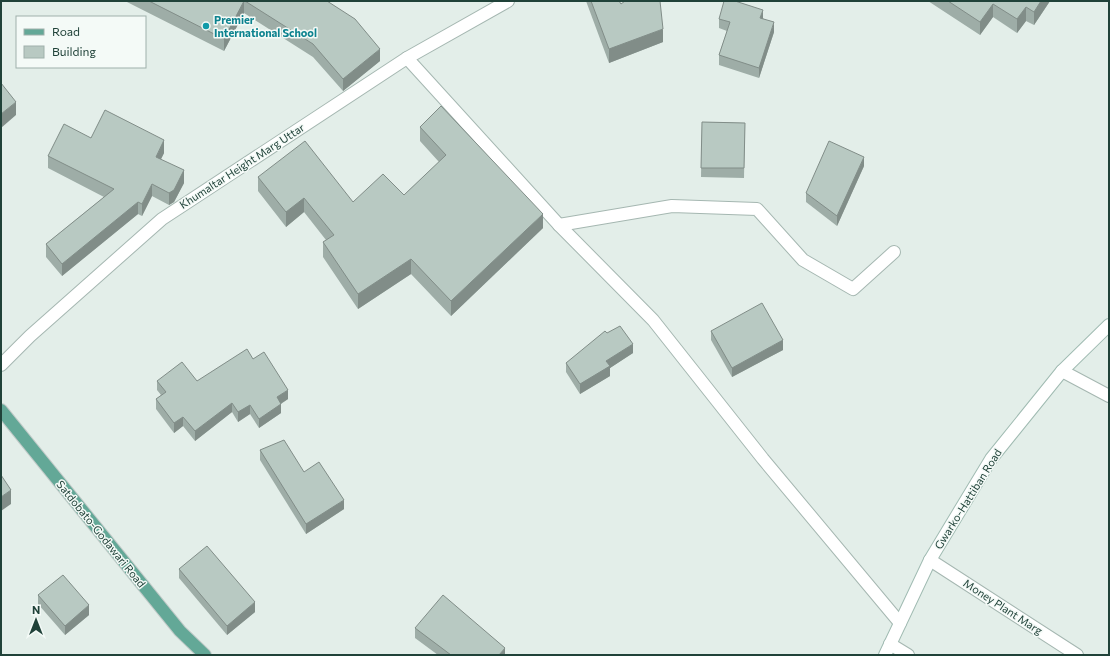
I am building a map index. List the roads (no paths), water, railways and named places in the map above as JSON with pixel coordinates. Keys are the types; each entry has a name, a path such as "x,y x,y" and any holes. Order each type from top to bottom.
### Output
{"main road":[{"name":"Satdobato-Godawari Road","path":"1,410 180,631 205,655"}],"street":[{"name":"Khumaltar Height Marg Uttar","path":"1,365 30,336 162,219 407,58 508,1"},
{"path":"407,58 559,225 653,320 763,459 900,623"},
{"path":"559,225 672,206 757,209 803,260 853,289 894,252"},
{"name":"Gwarko-Hattiban Road","path":"885,655 930,560 990,459 1062,371 1109,325"},
{"path":"1062,371 1109,396"},
{"name":"Money Plant Marg","path":"930,560 1077,655"},
{"path":"890,644 908,655"}],"place":[{"name":"Premier International School","path":"206,26"}]}
